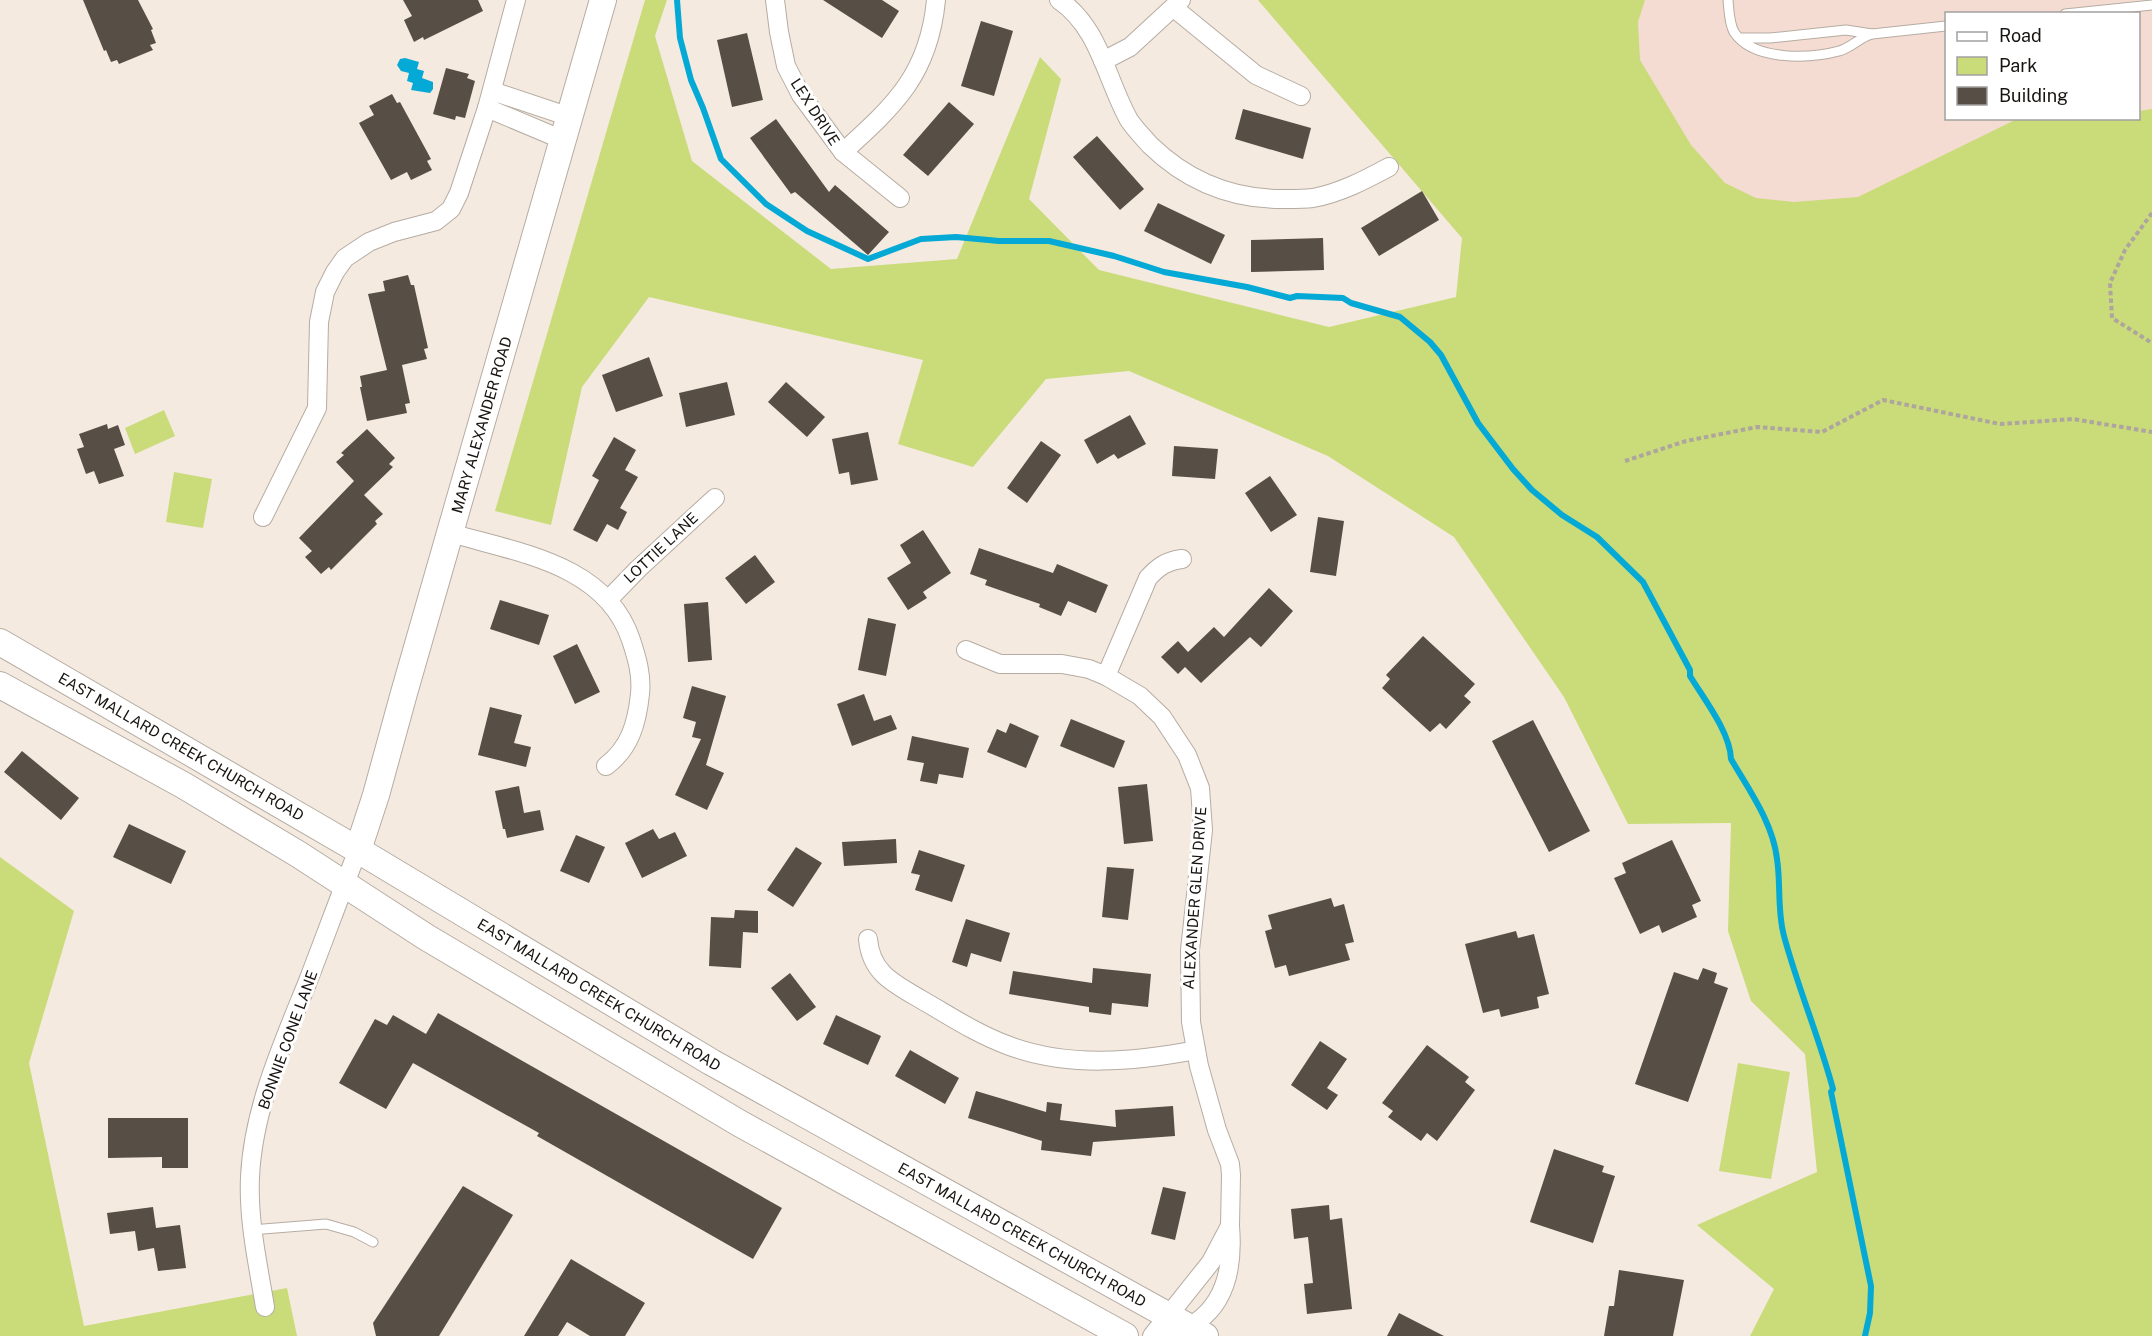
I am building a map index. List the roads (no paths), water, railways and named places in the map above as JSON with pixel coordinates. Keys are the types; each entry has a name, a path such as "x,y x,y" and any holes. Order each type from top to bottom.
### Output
{"main road":[{"name":"MARY ALEXANDER ROAD","path":"358,850 376,795 603,0"},
{"name":"EAST MALLARD CREEK CHURCH ROAD","path":"0,642 358,850 711,1062 1182,1328"},
{"path":"0,685 183,785 426,937 739,1124 1125,1336"}],"street":[{"path":"263,517 317,408 319,322 325,292 345,258 369,242 394,232 430,223 451,209 459,193 489,99 516,0"},
{"name":"LEX DRIVE","path":"775,0 778,32 786,66 801,95 843,152 900,198"},
{"name":"LEX DRIVE","path":"843,152 894,103 913,77 930,40 936,0"},
{"path":"1059,0 1079,18 1092,36 1130,121 1142,136 1177,169 1204,184 1236,194 1267,199 1310,198 1329,194 1389,167"},
{"path":"1103,61 1130,47 1178,4 1256,75 1301,96"},
{"path":"489,99 567,129"},
{"name":"LOTTIE LANE","path":"608,600 715,498"},
{"path":"451,532 568,569 590,582 608,600 624,622 638,659 640,686 638,714 626,746 606,766"},
{"path":"1106,676 1148,578 1158,567 1171,560 1182,559"},
{"name":"ALEXANDER GLEN DRIVE","path":"966,650 1000,664 1062,664 1089,669 1140,696 1162,717 1187,754 1200,788 1203,830 1190,950 1189,1000 1196,1050 1217,1130 1232,1175 1231,1262 1220,1297 1205,1314 1182,1328 1152,1336"},
{"name":"BONNIE CONE LANE","path":"265,1307 252,1230 250,1174 258,1123 271,1077 358,850"},
{"path":"868,939 873,963 890,981 972,1030 1007,1045 1062,1058 1107,1061 1152,1059 1196,1050"},
{"name":"ALEXANDER GLEN DRIVE","path":"1182,1328 1211,1262 1230,1226"}],"lane":[{"path":"1728,0 1732,26 1740,38 1758,50 1774,55 1795,56 1836,52 1872,34"},
{"path":"2082,12 2152,4"},
{"path":"1740,38 1770,38 1846,30 1872,34 1945,26"},
{"path":"252,1230 326,1224 354,1232 373,1242"}],"water":[{"path":"400,59 419,62 417,69 424,71 422,78 433,82 433,89 430,93 411,90 413,83 407,81 409,73 401,71 397,65"}],"waterway":[{"path":"677,0 680,38 691,80 721,159 766,204 807,231 868,259 921,239 956,237 999,241 1049,241 1114,256 1164,272 1247,287 1290,298 1297,296 1343,298 1351,303 1400,317 1430,342 1441,355 1478,423 1513,469 1532,490 1562,515 1597,537 1643,582 1690,670 1690,676 1721,727 1730,749 1731,759 1771,833 1777,859 1782,927 1833,1089 1831,1092 1871,1286 1870,1313 1865,1336"}]}
